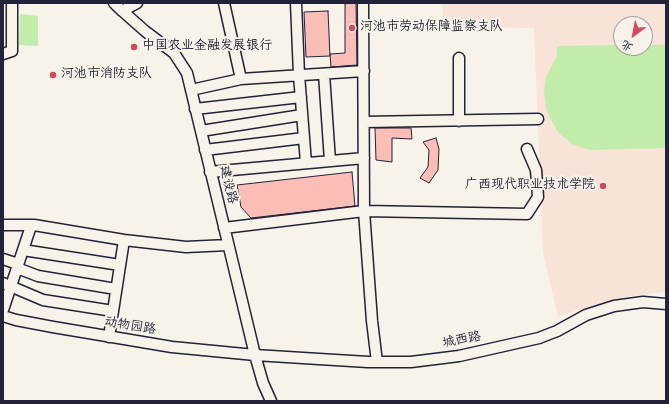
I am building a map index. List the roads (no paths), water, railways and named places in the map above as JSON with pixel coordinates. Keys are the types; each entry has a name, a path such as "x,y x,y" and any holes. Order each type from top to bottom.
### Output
{"street":[{"path":"3,54 12,51 12,3"},
{"name":"建设路","path":"114,3 145,31 174,53 186,73 255,355 263,383 271,401"},
{"path":"122,11 137,3"},
{"path":"224,3 241,79"},
{"path":"296,3 300,97 306,163"},
{"path":"363,3 364,211 372,321 377,362"},
{"path":"459,58 459,121"},
{"path":"191,90 241,79 364,71"},
{"path":"324,74 330,161"},
{"path":"195,109 300,97"},
{"path":"200,131 302,115"},
{"path":"364,122 538,119"},
{"path":"205,150 304,138"},
{"path":"224,228 364,211 527,214 538,197 536,170 527,149"},
{"path":"210,172 364,158"},
{"path":"3,226 31,226 124,240 186,247 228,245"},
{"path":"3,310 7,284 17,266 31,226"},
{"path":"109,337 124,240"},
{"path":"22,250 120,266"},
{"path":"3,259 38,276 116,289"},
{"path":"7,284 43,300 113,311"},
{"name":"城西路","path":"255,355 377,362 411,362 459,356 539,338 557,331 586,315 614,306 643,302 666,304"},
{"name":"动物园路","path":"3,316 16,320 172,347 255,355"}],"place":[{"name":"河池市劳动保障监察支队","path":"352,28"},
{"name":"中国农业金融发展银行","path":"134,47"},
{"name":"河池市消防支队","path":"53,75"},
{"name":"广西现代职业技术学院","path":"603,186"}]}
